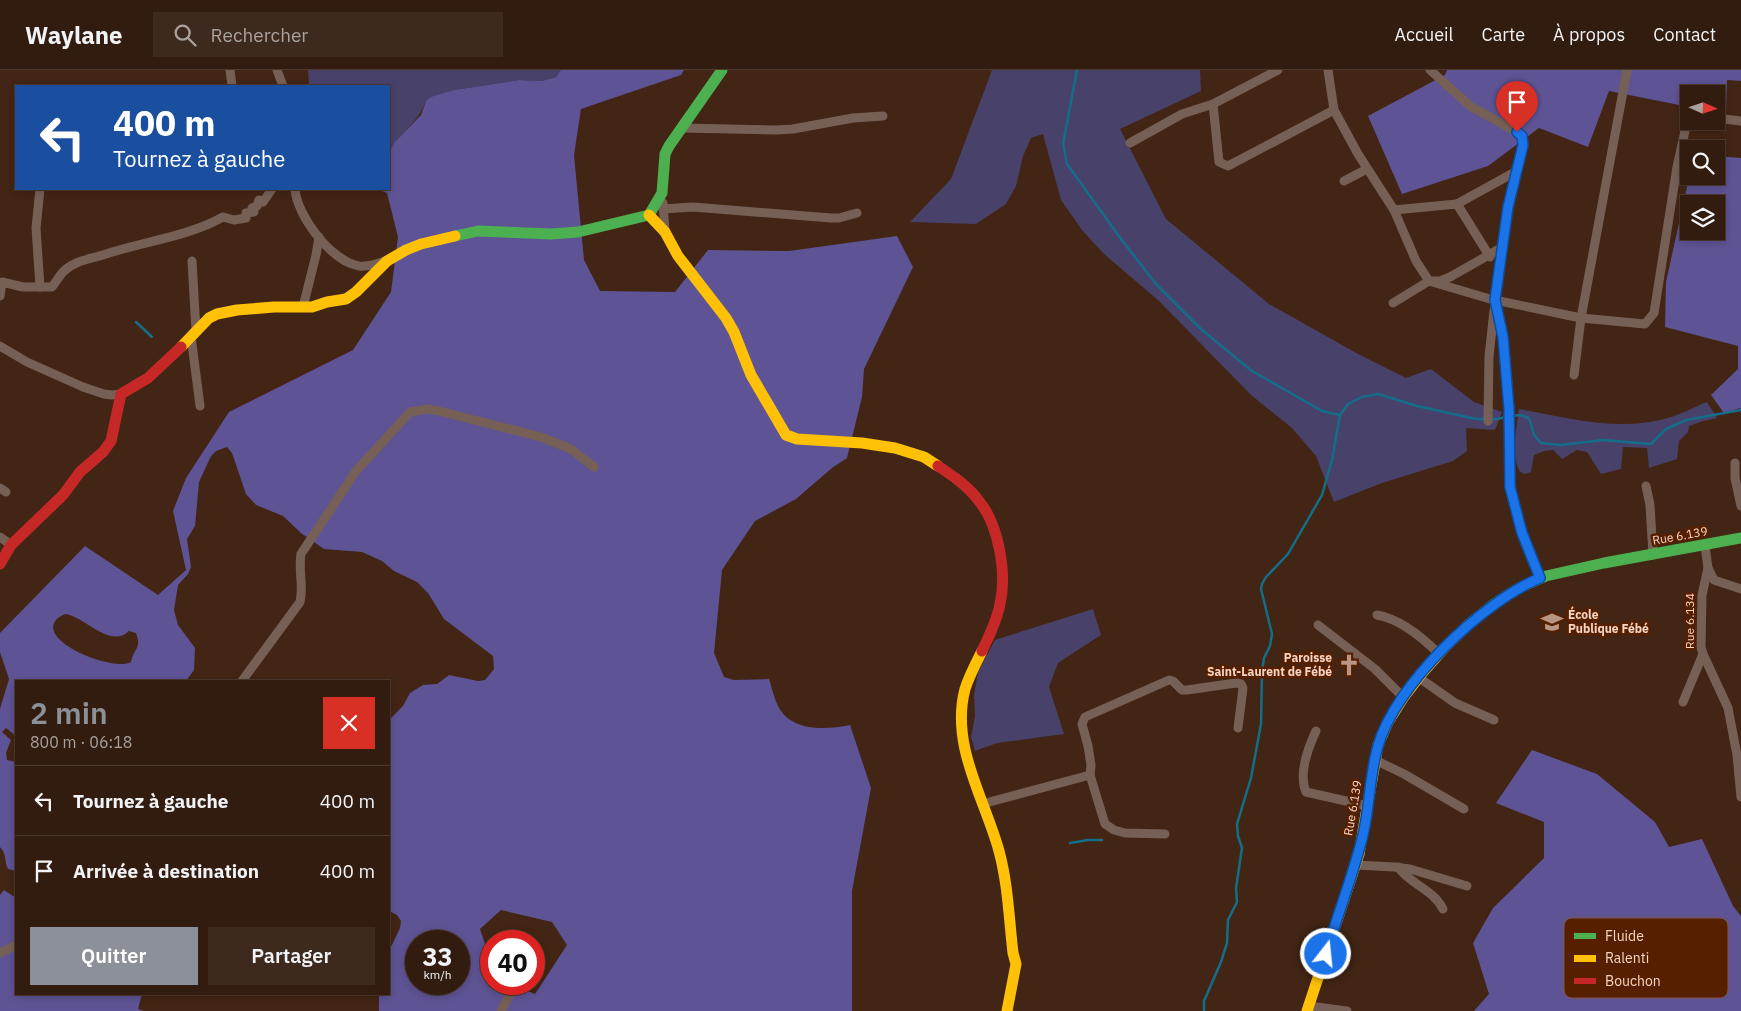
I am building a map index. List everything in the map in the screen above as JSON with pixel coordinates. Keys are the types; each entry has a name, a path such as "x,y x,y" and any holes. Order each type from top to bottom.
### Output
{"street":[{"path":"230,70 232,85"},
{"path":"277,70 283,85"},
{"path":"665,232 662,193 665,154 722,70"},
{"path":"1130,143 1182,114 1213,104 1278,70"},
{"path":"1328,70 1334,110 1367,169 1394,210 1416,261 1429,281 1495,300 1581,318 1645,324 1654,313 1677,167 1685,130"},
{"path":"1430,70 1470,106 1522,136 1523,145 1515,172 1501,248 1489,356 1488,421"},
{"path":"1574,375 1581,318 1627,70"},
{"path":"1213,104 1219,162 1228,166 1334,110"},
{"path":"682,128 777,130 793,129 853,118 883,116"},
{"path":"1725,119 1741,122"},
{"path":"1344,181 1367,169"},
{"path":"1394,210 1457,204 1515,172"},
{"path":"40,190 36,228 40,287"},
{"path":"0,296 1,281 24,287 52,287 64,271 86,259 123,248 180,235 193,229 207,226 223,217 234,220 246,218 246,213 254,212 252,208 256,206 259,200 263,202 271,190"},
{"path":"295,190 300,210 319,237 343,259 356,265 365,266 387,261"},
{"path":"0,346 27,362 84,387 104,394 121,394 159,371 209,318 217,314 274,307 312,307 346,298 356,292 387,261 421,244 478,231 563,234 578,232 648,215 662,193"},
{"path":"1457,204 1490,256"},
{"path":"663,209 693,207 832,218 839,218 857,212"},
{"path":"648,215 665,232 678,256 726,318 734,332 751,375 786,435 797,439 874,444 925,457 965,486 980,501 990,516 999,555 1002,584 1001,598 995,622 966,688 963,703 966,752 999,852 1005,883 1016,964 1007,1011"},
{"path":"303,308 319,237"},
{"path":"1393,303 1429,281 1440,281 1450,277 1490,256 1501,248"},
{"path":"192,261 194,333 200,406"},
{"path":"1495,300 1503,337 1509,409 1510,487 1522,533 1540,578"},
{"path":"0,564 11,545 63,495 80,472 103,452 112,441 121,394"},
{"path":"243,680 300,602 302,592 299,570 301,554 356,471 410,412 426,409 439,411 541,436 571,449 594,467"},
{"path":"1735,463 1735,478 1741,506"},
{"path":"1646,486 1650,505 1653,554"},
{"path":"0,537 11,545"},
{"name":"Rue 6.139","path":"1308,1008 1336,919 1356,865 1363,836 1378,746 1387,724 1403,697 1439,654 1480,616 1515,590 1540,578 1609,562 1741,538"},
{"path":"1705,546 1708,568 1712,577 1717,582 1741,590"},
{"name":"Rue 6.134","path":"1683,702 1703,654 1701,647 1702,595 1708,568"},
{"path":"1377,615 1389,618 1400,624 1422,638 1439,654"},
{"path":"1318,625 1375,669 1403,697"},
{"path":"1703,654 1728,708 1737,755 1741,797"},
{"path":"1418,677 1455,703 1494,720"},
{"path":"1165,834 1125,833 1109,828 1105,824 1090,775 1091,765 1082,724 1085,717 1169,680 1173,681 1182,690 1236,683 1241,684 1243,688 1238,728"},
{"path":"1316,731 1306,757 1304,782 1306,792 1368,806"},
{"path":"1375,760 1412,778 1464,810"},
{"path":"982,804 1090,775"},
{"path":"1356,865 1398,867 1426,873 1467,886"},
{"path":"1398,867 1408,878 1436,897 1443,909"},
{"path":"0,954 15,946"},
{"path":"501,1011 510,995"},
{"path":"1308,1008 1347,1011"}],"shaded area":[{"path":"308,70 561,70 556,77 542,81 519,80 454,90 426,101 418,116 390,152 390,85 309,85"},
{"path":"561,70 684,70 681,75 581,109 574,155 584,260 600,291 675,292 708,250 789,251 897,236 913,267 864,369 862,397 847,458 832,468 796,499 755,521 722,570 714,653 724,677 734,680 769,679 778,706 791,721 800,725 820,728 850,725 871,788 852,891 852,1011 379,1011 379,995 390,995 390,949 400,928 401,921 397,915 390,912 390,719 403,706 410,693 423,685 437,684 449,675 478,681 485,680 494,669 493,656 444,619 428,593 417,582 394,571 382,561 362,552 324,549 301,533 283,516 256,505 246,494 232,453 227,447 216,451 211,456 199,482 195,526 187,539 191,567 188,574 178,585 174,610 178,625 195,648 194,670 187,680 15,680 15,735 6,728 2,732 11,740 6,753 7,760 15,762 15,871 8,869 4,852 0,847 0,709 9,679 0,652 0,633 85,546 158,595 186,570 173,511 186,478 229,412 353,350 391,292 398,237 387,193 380,190 390,190 390,152 394,143 421,115 426,101 431,97 454,90 519,80 542,81 556,77","holes":["66,614 98,631 114,636 122,636 129,631 136,633 138,645 131,662 123,664 112,663 86,656 63,643 56,635 53,627 56,620"]},
{"path":"992,70 1200,70 1201,91 1120,129 1166,219 1269,304 1358,354 1406,378 1431,369 1474,402 1502,412 1495,430 1466,428 1467,451 1453,461 1382,483 1334,502 1316,456 1292,428 1251,395 1159,301 1104,254 1082,230 1061,200 1043,134 1031,138 1023,156 1016,186 1006,204 976,224 910,222 951,179"},
{"path":"1447,70 1741,70 1741,81 1727,80 1726,114 1725,85 1680,85 1680,105 1609,91 1588,147 1539,128 1488,166 1402,194 1368,116 1445,75"},
{"path":"1725,157 1741,158 1741,414 1740,408 1724,413 1711,395 1738,369 1738,346 1665,327 1666,282 1680,219 1680,240 1725,240 1725,195 1685,195 1688,185 1725,185"},
{"path":"1707,402 1717,418 1689,426 1688,432 1679,441 1677,459 1649,468 1647,448 1623,447 1621,469 1601,474 1587,452 1577,450 1562,459 1553,450 1534,455 1531,472 1525,474 1520,472 1517,465 1515,441 1519,409 1590,422 1625,424 1666,419"},
{"path":"1093,609 1101,635 1058,663 1049,687 1064,734 997,743 975,751 971,737 975,716 974,695 978,672 995,640"},
{"path":"1532,750 1597,774 1655,822 1669,847 1702,839 1733,906 1741,916 1741,1011 1474,1011 1489,994 1473,943 1493,908 1544,858 1544,822 1496,803"},
{"path":"4,890 15,897 15,995 142,995 138,1009 144,1011 0,1011 0,895"}],"waterway":[{"path":"1077,70 1063,144 1067,164 1121,239 1156,284 1202,330 1252,371 1322,411 1340,415"},
{"path":"136,322 152,337"},
{"path":"1204,1011 1204,1001 1227,943 1228,920 1237,902 1236,888 1242,848 1237,824 1251,778 1261,724 1262,672 1264,658 1270,646 1272,634 1261,589 1262,584 1266,577 1288,554 1322,495 1332,460 1340,415 1348,404 1362,397 1378,394 1417,406 1476,419 1506,417"},
{"path":"1512,416 1520,415 1529,418 1534,435 1541,443 1561,445 1603,440 1651,444 1666,429 1686,420 1741,410"},
{"path":"1070,843 1102,840"}],"traffic: fast":[{"path":"455,236 478,231 551,234 578,232 649,215 662,193 665,154 669,146 722,70"},
{"path":"1469,624 1494,604 1519,588 1546,576 1604,563 1741,538"}],"traffic: slow":[{"path":"649,215 665,232 678,256 726,318 734,332 751,375 786,435 797,439 862,443 895,448 924,457 938,466"},
{"path":"181,347 209,318 217,314 237,310 274,307 312,307 346,299 356,292 387,261 406,250 421,244 455,236"},
{"path":"1307,1011 1359,854 1378,745 1388,722 1403,698 1445,647 1469,624"},
{"path":"982,651 965,689 962,731 965,752 993,831 1004,876 1016,964 1007,1011"}],"traffic: jam":[{"path":"0,564 11,545 63,495 80,472 103,452 111,441 121,394 148,378 181,347"},
{"path":"938,466 965,486 979,501 992,523 1000,550 1002,592 999,610 982,651"}],"place":[{"name":"École Publique Fébé","path":"1552,622"},
{"name":"Paroisse Saint-Laurent de Fébé","path":"1349,665"}],"route":[{"path":"1326,954 1336,919 1356,865 1363,836 1378,746 1387,724 1403,697 1418,677 1462,631 1515,590 1540,578 1522,533 1510,487 1509,409 1503,337 1495,300 1508,207 1523,145 1522,136 1517,132"}]}
